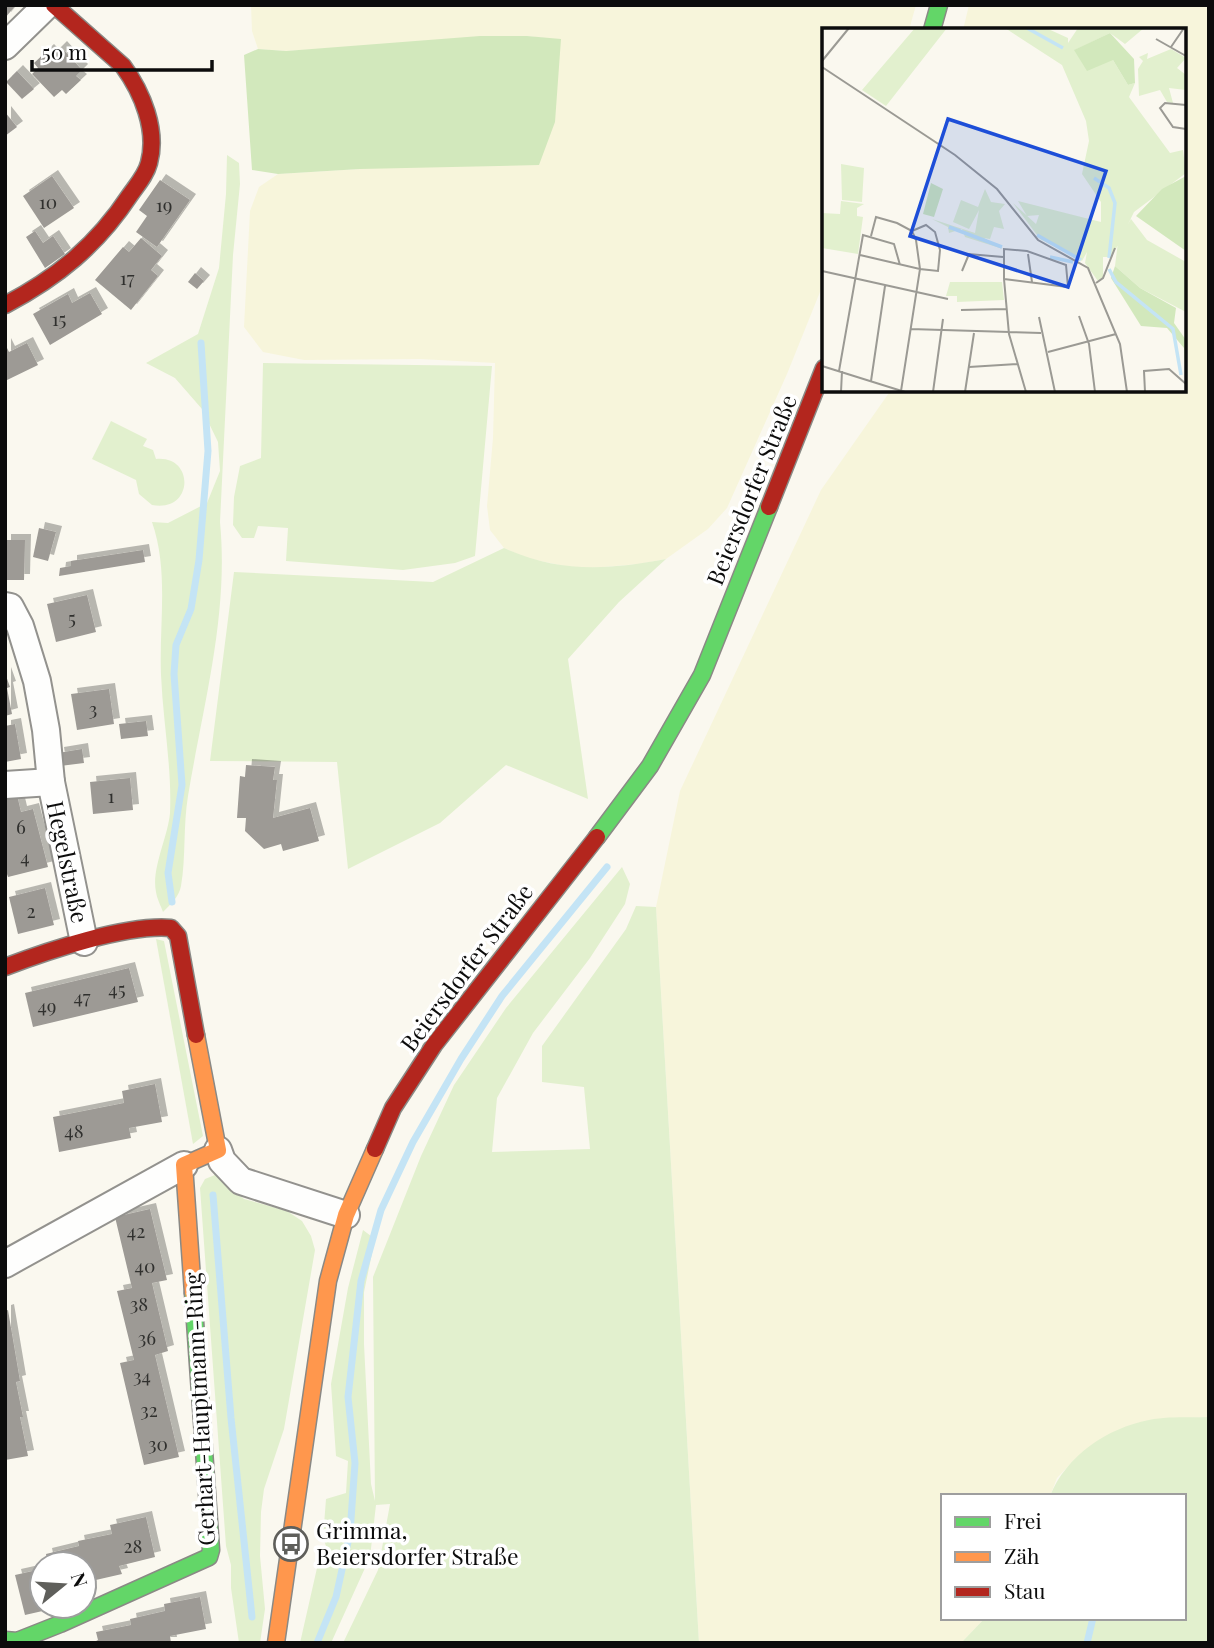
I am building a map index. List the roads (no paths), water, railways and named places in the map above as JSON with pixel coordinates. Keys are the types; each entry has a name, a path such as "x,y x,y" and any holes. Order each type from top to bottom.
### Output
{"street":[{"path":"5,46 47,5"},
{"path":"5,305 42,282 94,242 108,227 149,162 148,123 132,77 54,5"},
{"path":"933,28 939,5"},
{"name":"Beiersdorfer Straße","path":"276,1643 326,1294 346,1215 393,1108 412,1077 650,766 702,675 822,373"},
{"name":"Hegelstraße","path":"5,606 10,607 20,626 37,681 46,730 51,782 84,942"},
{"name":"Hegelstraße","path":"5,785 51,782"},
{"path":"5,967 43,952 84,942 159,927 171,928 178,936 222,1161 242,1181 346,1215"},
{"path":"5,1264 184,1165 218,1150"},
{"name":"Gerhart-Hauptmann-Ring","path":"5,1640 17,1641 60,1624 209,1557 211,1550 184,1165"}],"waterway":[{"path":"172,902 168,873 182,785 174,674 176,645 191,609 199,560 208,451 201,343"},
{"path":"317,1643 336,1597 350,1533 355,1463 348,1397 361,1281 381,1210 413,1142 461,1059 502,996 607,867"},
{"path":"213,1195 231,1418 252,1617"},
{"path":"1087,1643 1093,1620"}],"place":[{"name":"Grimma, Beiersdorfer Straße","path":"291,1544"}]}
